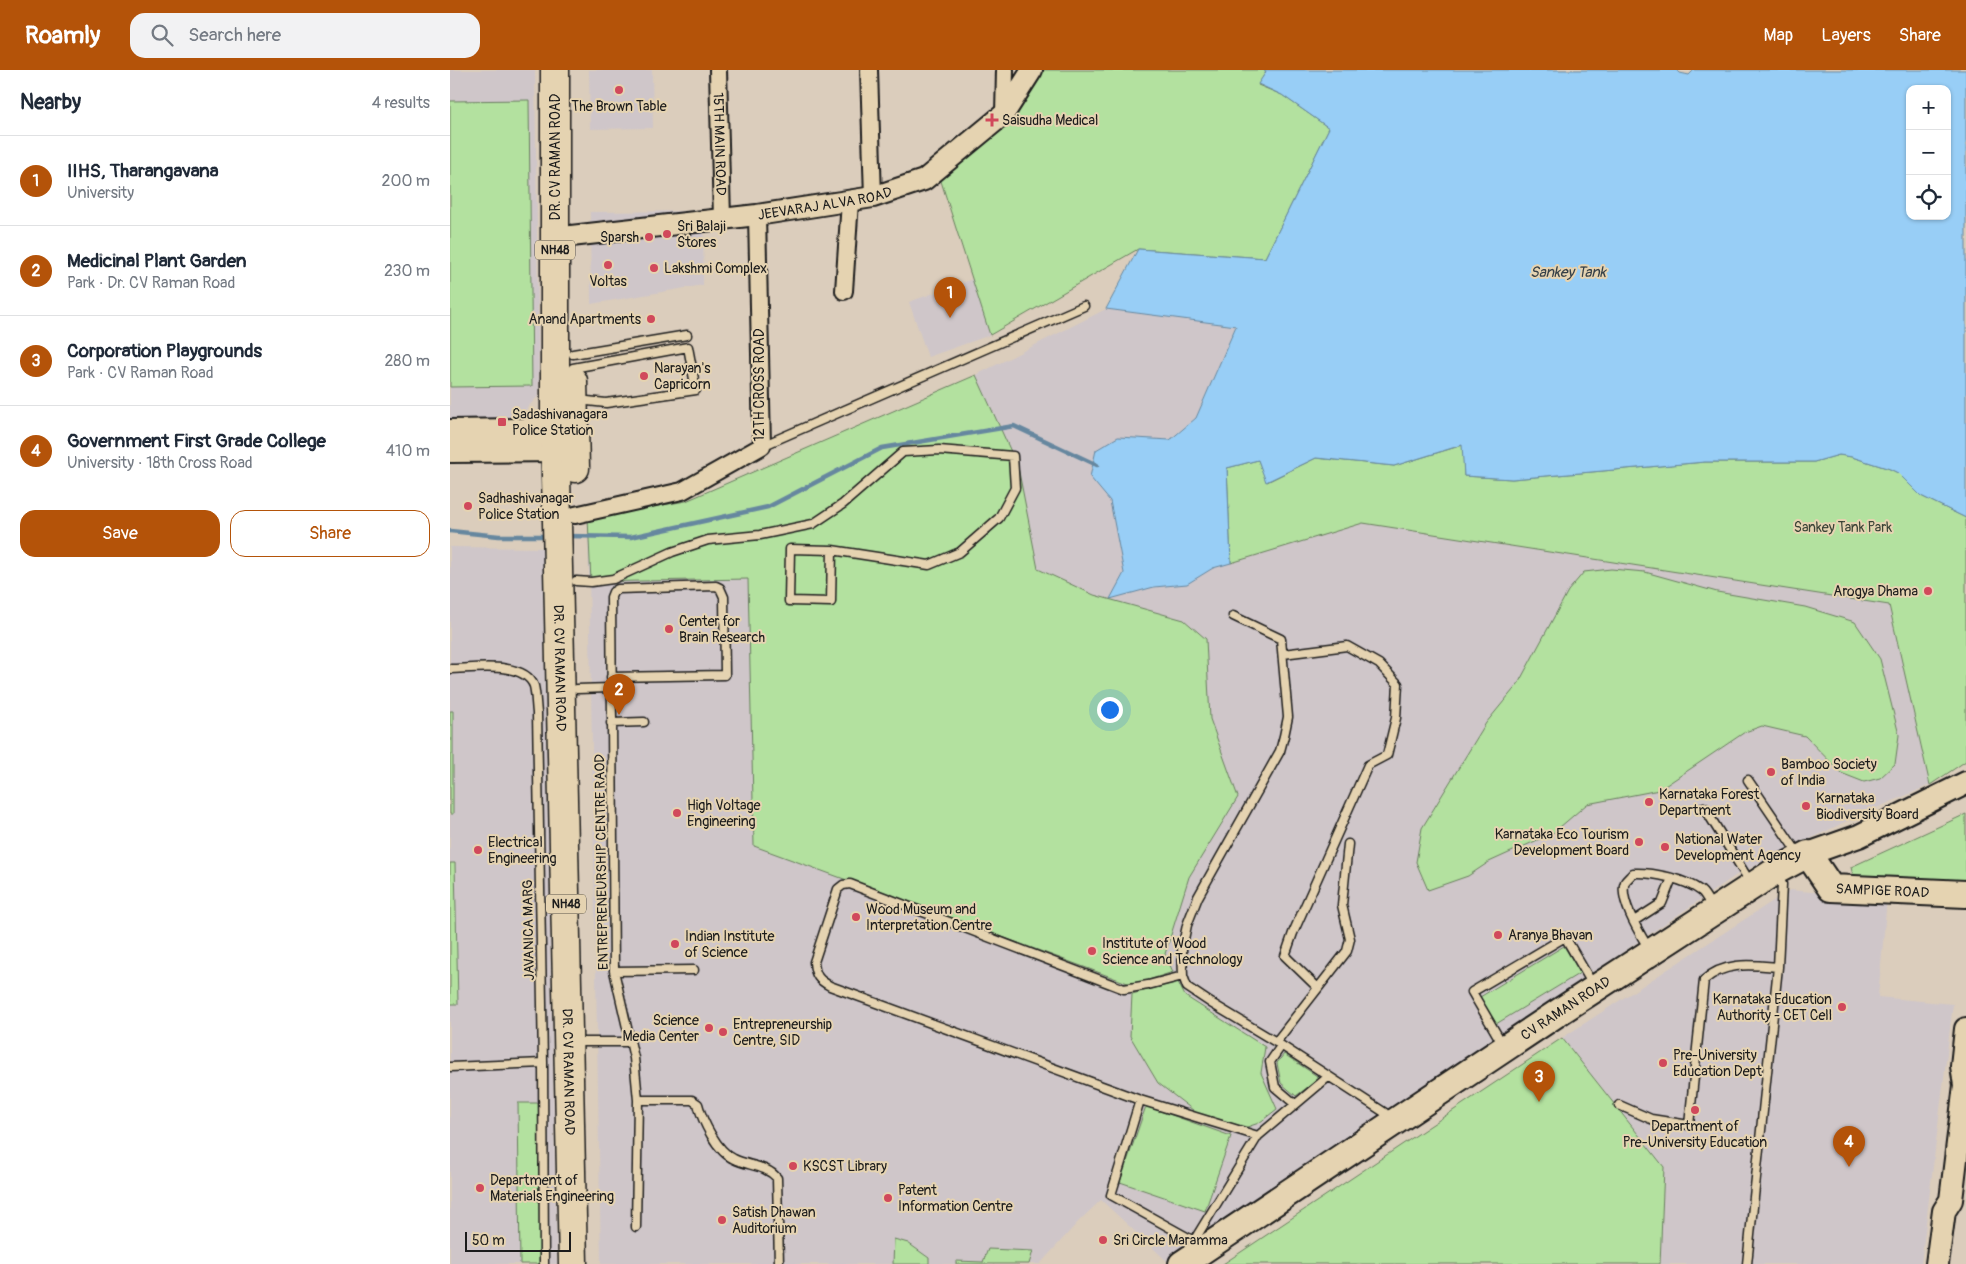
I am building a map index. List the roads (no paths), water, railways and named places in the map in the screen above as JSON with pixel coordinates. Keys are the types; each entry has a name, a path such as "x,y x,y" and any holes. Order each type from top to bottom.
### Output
{"highway":[{"name":"DR. CV RAMAN ROAD","path":"555,70 568,532 573,1264"},
{"name":"DR. CV RAMAN ROAD","path":"565,440 574,399 573,361 579,235 569,70"},
{"name":"DR. CV RAMAN ROAD","path":"568,532 576,581 581,1042 587,1264"}],"main road":[{"path":"450,431 565,440"},
{"path":"450,451 565,440"},
{"name":"CV RAMAN ROAD","path":"1190,1258 1596,989 1647,944 1710,905 1859,836 1966,783"},
{"name":"CV RAMAN ROAD","path":"1190,1258 1403,1127 1808,858 1848,853 1966,793"},
{"name":"SAMPIGE ROAD","path":"1808,858 1831,888 1966,894"},
{"path":"1951,1264 1959,1200 1965,1084 1962,1066 1966,1029"},
{"path":"1937,1264 1944,1211 1959,1200"}],"street":[{"name":"15TH MAIN ROAD","path":"718,70 722,218"},
{"path":"869,70 873,197"},
{"path":"1004,114 1005,70"},
{"name":"JEEVARAJ ALVA ROAD","path":"579,235 758,215 850,201 873,197 924,180 1004,114 1032,70"},
{"path":"844,291 850,201"},
{"name":"12TH CROSS ROAD","path":"568,532 682,491 762,446 758,215"}],"lane":[{"path":"762,446 1084,306"},
{"path":"573,361 687,335"},
{"path":"573,361 688,347 696,390 606,402 574,399"},
{"path":"576,581 591,582 613,579 672,552 708,540 760,535 813,524 843,504 903,452 939,450 1013,456 1015,488 999,518 960,552 929,565 832,550 790,549 789,601 831,602 832,550"},
{"name":"ENTREPRENEURSHIP CENTRE RAOD","path":"611,677 725,675 724,597 720,588 716,586 618,588 610,597 614,971 634,1058 638,1100 636,1227"},
{"path":"1233,616 1281,639 1288,717 1280,751 1198,897 1187,925 1182,949 1183,976 1188,987 1397,1121"},
{"path":"1282,654 1347,646 1379,664 1398,684 1396,718 1387,755 1368,765 1293,933 1285,956 1318,988"},
{"name":"JAVANICA MARG","path":"450,669 510,668 524,674 534,685 537,713 543,1063 544,1264"},
{"path":"577,689 611,688"},
{"path":"612,723 644,722"},
{"path":"1748,780 1808,858"},
{"path":"1704,807 1753,886"},
{"path":"1295,1104 1275,1087 1270,1062 1279,1044 1318,988 1347,951 1350,938 1342,906 1348,844"},
{"path":"1647,944 1626,906 1623,893 1626,881 1633,873 1645,872 1672,878 1701,892 1710,905"},
{"path":"1634,920 1662,903 1672,878"},
{"path":"1746,1264 1778,967 1782,884 1778,879"},
{"path":"1183,976 1124,989 850,884 843,885 838,889 814,962 815,972 819,980 830,986 1140,1100 1258,1136"},
{"path":"1505,1048 1472,992 1565,937 1596,989"},
{"path":"1619,1105 1651,1119 1689,1125 1704,980 1712,972 1744,964 1778,967"},
{"path":"614,971 694,970"},
{"path":"581,1042 629,1042"},
{"path":"450,1067 543,1063"},
{"path":"1140,1100 1111,1196 1190,1258 1258,1136 1328,1077"},
{"path":"638,1100 692,1100 698,1104 702,1121 714,1139 732,1159 772,1172 777,1178 780,1264"}],"water":[{"name":"Sankey Tank","path":"1263,70 1677,70 1680,73 1689,75 1694,70 1966,70 1966,518 1921,496 1898,473 1890,469 1852,457 1839,455 1814,462 1705,462 1512,479 1464,476 1462,445 1394,466 1316,458 1266,482 1258,460 1227,468 1231,563 1213,568 1187,584 1154,587 1110,599 1124,573 1110,501 1090,477 1096,450 1118,437 1170,440 1196,418 1236,326 1106,309 1138,249 1265,258 1329,128 1282,95 1258,84 1266,72"}],"waterway":[{"path":"566,536 631,537 768,507 882,448 1014,426 1097,465"},
{"path":"450,531 499,536 548,536"}],"place":[{"name":"The Brown Table","path":"619,90"},
{"name":"Saisudha Medical","path":"992,120"},
{"name":"Sri Balaji Stores","path":"667,234"},
{"name":"Sparsh","path":"649,237"},
{"name":"Voltas","path":"608,265"},
{"name":"Lakshmi Complex","path":"654,268"},
{"name":"IIHS, Tharangavana","path":"950,318"},
{"name":"Anand Apartments","path":"651,319"},
{"name":"Narayan's Capricorn","path":"644,376"},
{"name":"Sadashivanagara Police Station","path":"502,422"},
{"name":"Sadhashivanagar Police Station","path":"468,506"},
{"name":"Arogya Dhama","path":"1928,591"},
{"name":"Center for Brain Research","path":"669,629"},
{"name":"Medicinal Plant Garden","path":"619,715"},
{"name":"Bamboo Society of India","path":"1771,772"},
{"name":"Karnataka Forest Department","path":"1649,802"},
{"name":"Karnataka Biodiversity Board","path":"1806,806"},
{"name":"High Voltage Engineering","path":"677,813"},
{"name":"Karnataka Eco Tourism Development Board","path":"1639,842"},
{"name":"National Water Development Agency","path":"1665,847"},
{"name":"Electrical Engineering","path":"478,850"},
{"name":"Wood Museum and Interpretation Centre","path":"856,917"},
{"name":"Aranya Bhavan","path":"1498,935"},
{"name":"Indian Institute of Science","path":"675,944"},
{"name":"Institute of Wood Science and Technology","path":"1092,951"},
{"name":"Karnataka Education Authority - CET Cell","path":"1842,1007"},
{"name":"Science Media Center","path":"709,1028"},
{"name":"Entrepreneurship Centre, SID","path":"723,1032"},
{"name":"Pre-University Education Dept","path":"1663,1063"},
{"name":"Corporation Playgrounds","path":"1539,1102"},
{"name":"Department of Pre-University Education","path":"1695,1110"},
{"name":"KSCST Library","path":"793,1166"},
{"name":"Government First Grade College","path":"1849,1167"},
{"name":"Department of Materials Engineering","path":"480,1188"},
{"name":"Patent Information Centre","path":"888,1198"},
{"name":"Satish Dhawan Auditorium","path":"722,1220"},
{"name":"Sri Circle Maramma","path":"1103,1240"}],"park label":[{"name":"Sankey Tank Park","path":"1843,527"}]}
